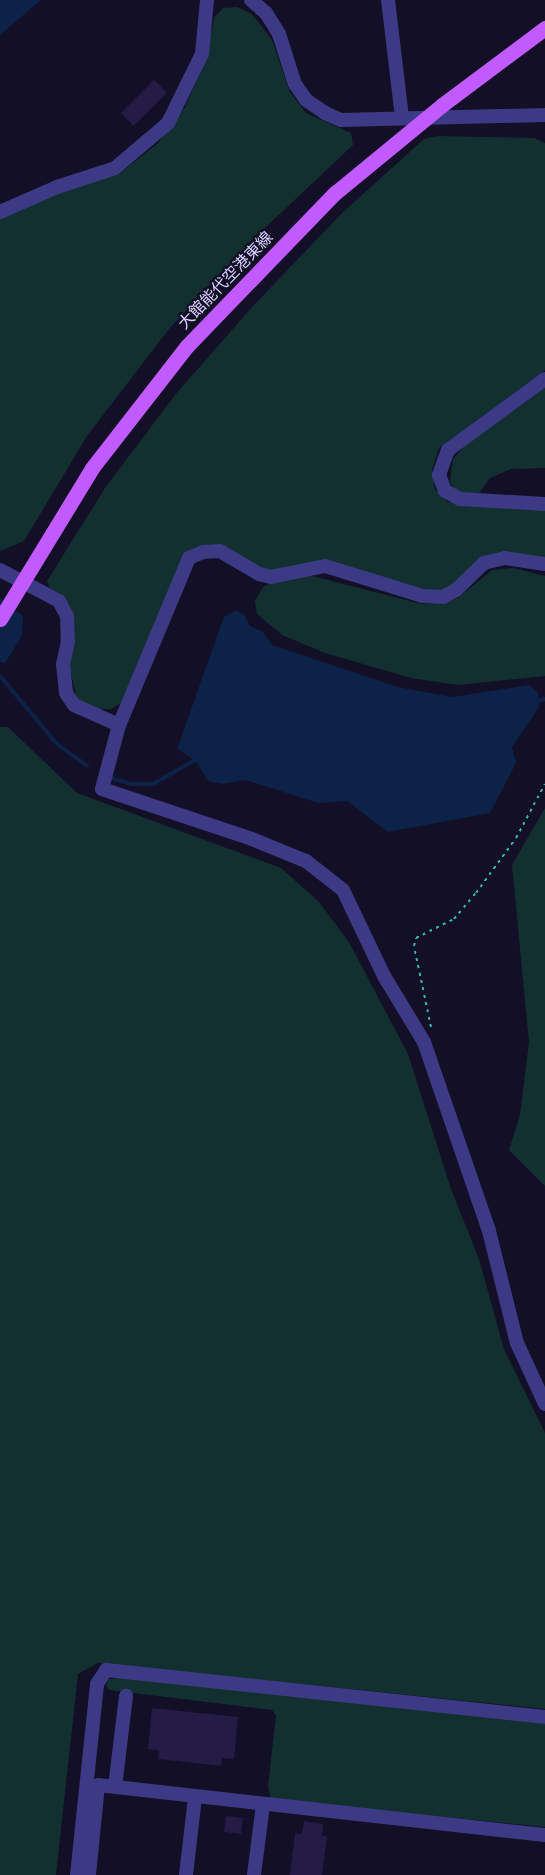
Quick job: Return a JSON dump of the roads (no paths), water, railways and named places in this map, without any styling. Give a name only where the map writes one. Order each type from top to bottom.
[{"type":"main road","name":"大館能代空港東線","points":[[0,619],[92,468],[187,346],[335,194],[442,105],[545,28]]},
{"type":"street","points":[[0,212],[57,187],[115,168],[168,123],[201,54],[207,0]]},
{"type":"street","points":[[251,0],[266,13],[279,34],[295,84],[306,100],[341,120],[545,115]]},
{"type":"street","points":[[388,0],[402,118]]},
{"type":"street","points":[[545,379],[448,450],[439,475],[445,491],[474,502],[545,504]]},
{"type":"street","points":[[545,564],[505,558],[484,563],[456,590],[433,597],[325,566],[271,577],[220,551],[203,552],[189,558],[181,571],[119,724],[102,789],[252,838],[306,861],[343,890],[384,976],[424,1042],[489,1231],[517,1343],[545,1404]]},
{"type":"street","points":[[0,570],[60,602],[67,616],[68,633],[63,663],[66,693],[74,705],[119,724]]},
{"type":"street","points":[[77,1875],[97,1684],[106,1670],[545,1717]]},
{"type":"street","points":[[115,1787],[126,1696]]},
{"type":"street","points":[[89,1875],[98,1785],[545,1835]]},
{"type":"street","points":[[186,1875],[195,1797]]},
{"type":"street","points":[[254,1875],[263,1805]]},
{"type":"water","points":[[0,0],[41,0],[0,35]]},
{"type":"water","points":[[0,598],[23,616],[22,636],[5,663],[0,662]]},
{"type":"water","points":[[236,610],[244,614],[250,626],[262,631],[272,645],[398,687],[452,697],[529,685],[538,692],[539,707],[512,747],[516,763],[490,813],[388,832],[347,801],[318,803],[246,780],[222,784],[208,781],[195,760],[177,749],[224,617]]},
{"type":"waterway","points":[[0,676],[57,744],[87,766]]},
{"type":"waterway","points":[[538,701],[545,699]]},
{"type":"waterway","points":[[111,778],[131,784],[153,784],[195,760]]}]
